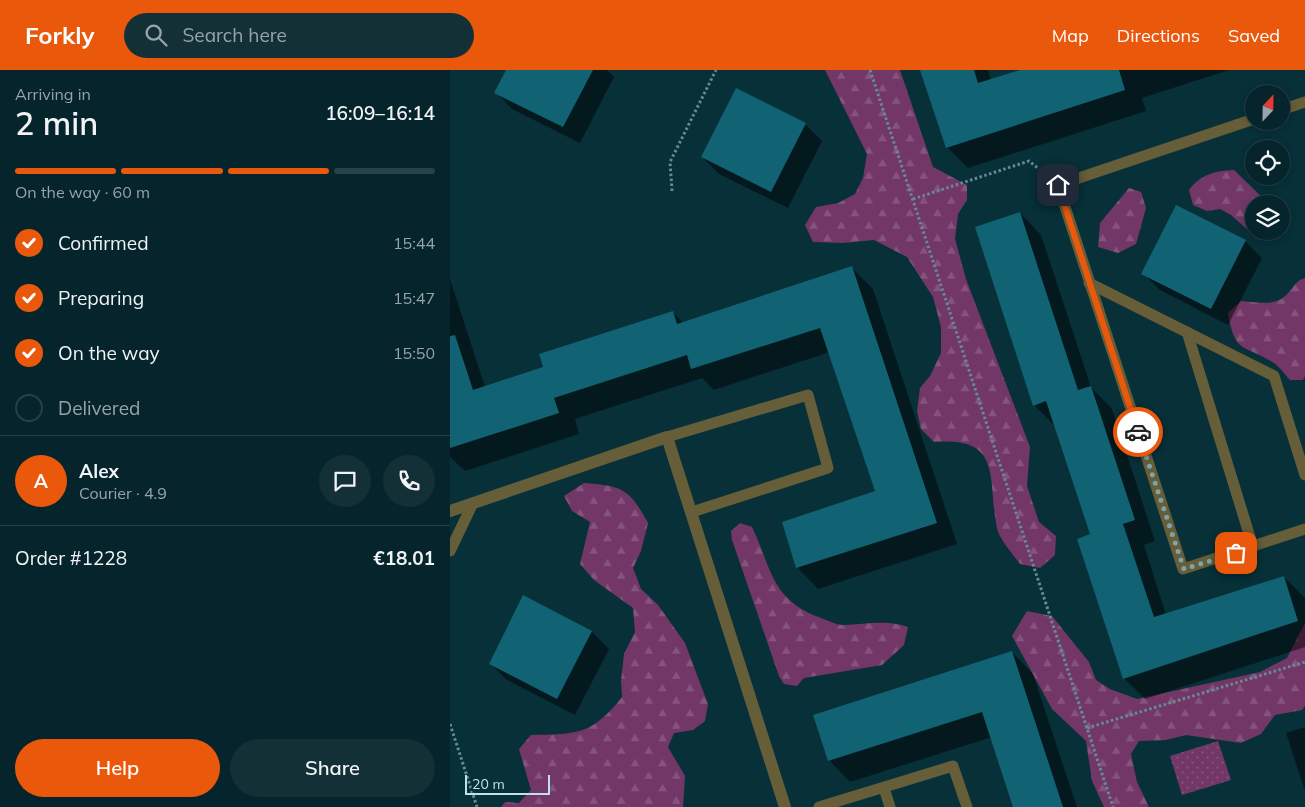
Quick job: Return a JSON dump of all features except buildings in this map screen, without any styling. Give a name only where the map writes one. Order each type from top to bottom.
[{"type":"street","points":[[450,511],[667,436],[785,807]]},
{"type":"lane","points":[[1290,107],[1305,102]]},
{"type":"lane","points":[[1245,122],[1058,185],[1184,569],[1305,529]]},
{"type":"lane","points":[[1089,283],[1274,376],[1305,475]]},
{"type":"lane","points":[[1187,332],[1253,547]]},
{"type":"lane","points":[[667,436],[808,394],[828,468],[692,512]]},
{"type":"lane","points":[[450,551],[473,503]]},
{"type":"lane","points":[[819,807],[953,766],[967,807]]},
{"type":"lane","points":[[884,788],[890,807]]},
{"type":"path","points":[[672,191],[670,162],[716,70]]},
{"type":"path","points":[[870,70],[1113,807]]},
{"type":"path","points":[[912,199],[1030,161],[1058,185]]},
{"type":"path","points":[[1088,728],[1305,662]]},
{"type":"path","points":[[450,724],[477,807]]},
{"type":"green space","points":[[825,70],[900,70],[933,167],[967,185],[967,200],[958,214],[955,239],[966,279],[1030,447],[1027,486],[1039,522],[1056,536],[1055,555],[1040,568],[1020,564],[1000,537],[994,510],[988,464],[982,454],[972,446],[956,442],[934,442],[921,429],[917,411],[920,388],[930,376],[941,353],[941,327],[933,297],[907,257],[874,240],[843,243],[813,242],[805,225],[816,207],[838,203],[855,194],[863,178],[867,154]]},
{"type":"green space","points":[[1234,170],[1245,181],[1245,185],[1249,185],[1260,195],[1245,195],[1245,227],[1231,215],[1220,209],[1207,211],[1193,205],[1189,190],[1198,180],[1209,174]]},
{"type":"green space","points":[[1129,188],[1141,192],[1146,208],[1136,244],[1118,253],[1098,247],[1100,223]]},
{"type":"green space","points":[[1305,278],[1305,376],[1303,380],[1290,380],[1274,363],[1242,347],[1234,336],[1228,313],[1241,301],[1264,303],[1280,300],[1287,295],[1296,283]]},
{"type":"green space","points":[[584,483],[607,486],[623,491],[635,502],[648,523],[641,551],[633,568],[641,589],[658,605],[685,643],[708,704],[705,721],[693,730],[674,733],[668,747],[685,776],[683,807],[501,807],[505,802],[519,803],[531,790],[519,749],[531,735],[572,733],[582,730],[602,719],[622,697],[621,681],[624,654],[635,632],[633,608],[594,580],[580,564],[590,522],[572,511],[564,496]]},
{"type":"green space","points":[[740,523],[752,527],[775,582],[792,602],[804,611],[843,625],[891,623],[908,627],[904,645],[882,665],[804,678],[797,686],[784,684],[779,676],[732,540],[731,531]]},
{"type":"green space","points":[[1027,611],[1052,616],[1089,662],[1096,680],[1110,689],[1137,699],[1260,672],[1287,658],[1305,623],[1305,706],[1302,710],[1275,715],[1261,734],[1241,743],[1186,735],[1166,740],[1139,741],[1131,754],[1137,782],[1149,807],[1104,807],[1092,781],[1086,741],[1052,709],[1012,636]]},
{"type":"green space","points":[[1218,741],[1231,780],[1182,795],[1170,756]]},
{"type":"way so far","points":[[1138,432],[1184,569],[1236,553]]},
{"type":"route","points":[[1058,185],[1138,432]]}]
